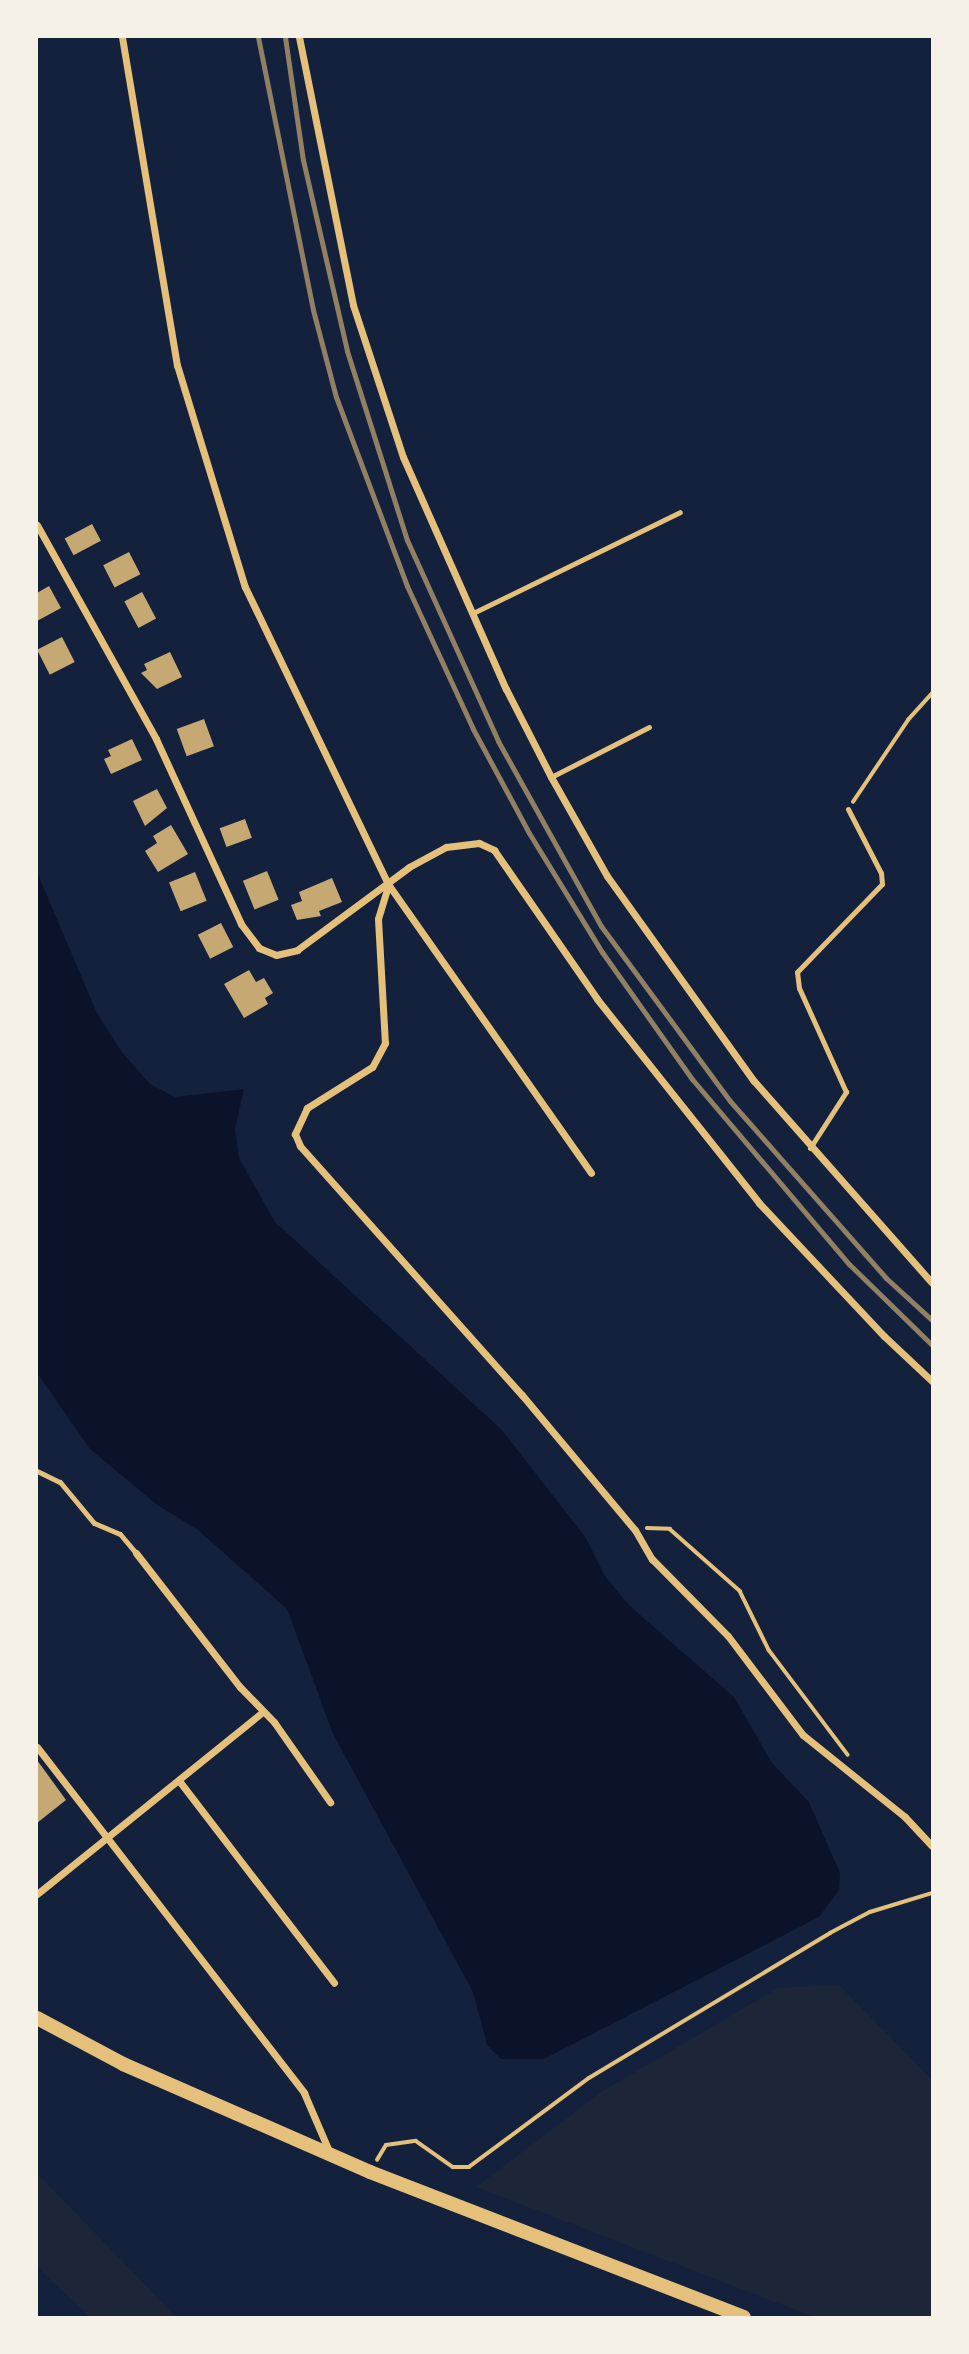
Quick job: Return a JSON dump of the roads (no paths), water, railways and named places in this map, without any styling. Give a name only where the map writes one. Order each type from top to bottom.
[{"type":"main road","points":[[37,2018],[123,2064],[370,2172],[744,2317]]},
{"type":"street","points":[[121,37],[177,365],[237,562],[260,621],[388,884],[591,1173]]},
{"type":"street","points":[[299,37],[353,305],[403,457],[472,613],[551,777],[607,876],[668,967],[810,1148],[932,1283]]},
{"type":"street","points":[[37,525],[156,739],[242,924],[267,953],[297,950],[409,867],[446,847],[478,843],[505,861],[597,999],[759,1203],[884,1336],[932,1381]]},
{"type":"street","points":[[388,884],[378,919],[386,1044],[372,1067],[307,1108],[295,1134],[300,1146],[522,1395],[635,1530],[652,1559],[728,1636],[803,1735],[869,1789],[932,1846]]},
{"type":"street","points":[[135,1553],[261,1713],[274,1721],[330,1802]]},
{"type":"street","points":[[37,1894],[180,1782],[261,1713]]},
{"type":"street","points":[[37,1747],[304,2093],[330,2155]]},
{"type":"street","points":[[180,1782],[334,1983]]},
{"type":"lane","points":[[472,613],[680,512]]},
{"type":"lane","points":[[551,777],[649,727]]},
{"type":"lane","points":[[810,1148],[846,1092],[799,988],[797,972],[882,884],[881,873],[848,810]]},
{"type":"lane","points":[[37,1471],[60,1482],[94,1523],[120,1534],[135,1553]]},
{"type":"railway","points":[[258,37],[313,310],[336,397],[407,586],[473,729],[529,833],[602,952],[692,1079],[849,1264],[932,1345]]},
{"type":"railway","points":[[285,37],[303,160],[347,351],[407,540],[498,741],[601,926],[730,1101],[886,1278],[932,1320]]}]
